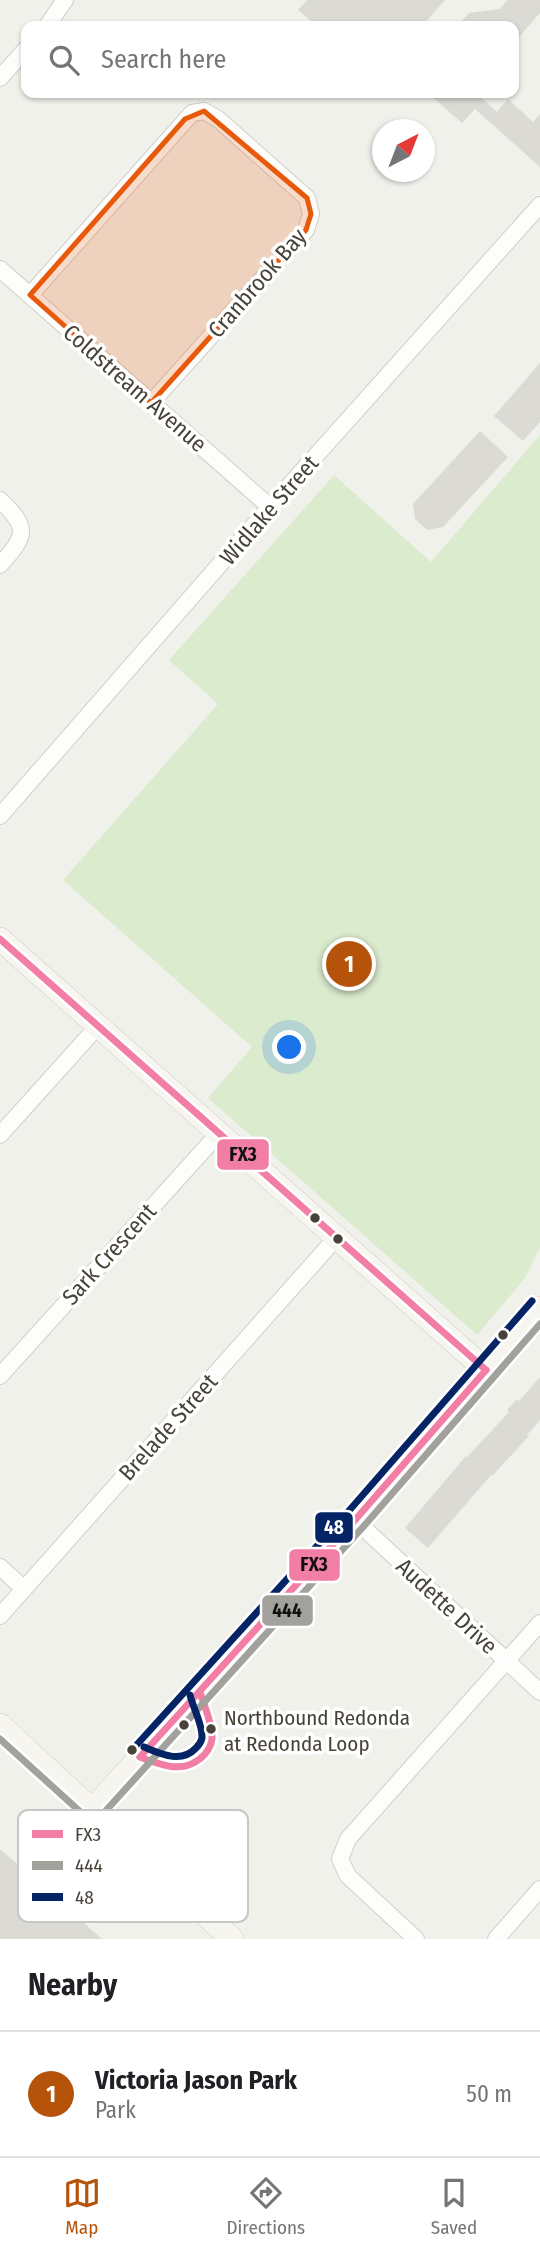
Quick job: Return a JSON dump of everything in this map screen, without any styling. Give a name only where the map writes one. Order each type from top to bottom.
[{"type":"street","points":[[50,21],[65,0]]},
{"type":"street","points":[[0,78],[21,55]]},
{"type":"street","name":"Cranbrook Bay","points":[[30,296],[192,113],[204,111],[218,119],[307,198],[311,214],[306,230],[151,403]]},
{"type":"street","name":"Widlake Street","points":[[0,816],[540,205]]},
{"type":"street","name":"Coldstream Avenue","points":[[0,269],[271,507]]},
{"type":"street","points":[[0,500],[17,515],[22,527],[20,538],[0,565]]},
{"type":"street","points":[[0,939],[486,1370]]},
{"type":"street","points":[[0,1135],[98,1026]]},
{"type":"street","name":"Sark Crescent","points":[[0,1376],[219,1133]]},
{"type":"street","name":"Brelade Street","points":[[0,1616],[336,1238]]},
{"type":"street","points":[[0,1724],[93,1809],[355,1520],[540,1308]]},
{"type":"street","name":"Audette Drive","points":[[355,1520],[540,1692]]},
{"type":"street","points":[[0,1567],[24,1589]]},
{"type":"street","points":[[416,1939],[348,1876],[340,1859],[348,1839],[540,1623]]},
{"type":"street","points":[[496,1939],[540,1889]]},
{"type":"street","points":[[214,1922],[232,1939]]},
{"type":"highlighted area","points":[[204,111],[307,198],[311,214],[306,230],[151,403],[30,295],[185,119]]},
{"type":"green space","points":[[540,435],[540,1248],[525,1278],[477,1335],[208,1098],[252,1047],[63,880],[218,704],[169,660],[334,475],[431,562]]},
{"type":"building","points":[[307,0],[445,0],[426,21],[311,21],[298,10]]},
{"type":"building","points":[[507,0],[540,0],[540,13],[519,37],[519,21],[462,21],[469,13],[500,9]]},
{"type":"building","points":[[434,98],[482,98],[497,112],[508,99],[533,122],[540,114],[540,167],[475,109],[462,123]]},
{"type":"building","points":[[540,363],[540,422],[523,441],[494,416]]},
{"type":"building","points":[[480,431],[508,457],[443,527],[427,530],[415,519],[413,504]]},
{"type":"building","points":[[540,1377],[540,1420],[527,1435],[529,1436],[491,1475],[428,1548],[405,1528],[466,1456],[509,1412],[507,1410],[517,1399],[519,1401]]},
{"type":"building","points":[[0,1849],[18,1865],[18,1922],[83,1922],[102,1939],[0,1939]]},
{"type":"transit line","name":"FX3","points":[[0,939],[486,1370]]},
{"type":"transit line","name":"48","points":[[132,1750],[347,1513],[532,1301]]},
{"type":"transit line","name":"444","points":[[106,1810],[363,1527],[540,1324]]},
{"type":"transit line","name":"FX3","points":[[140,1757],[355,1520],[486,1370]]},
{"type":"transit line","name":"FX3","points":[[140,1757],[166,1766],[182,1767],[198,1761],[205,1754],[211,1745],[212,1734],[200,1692]]},
{"type":"transit line","name":"48","points":[[144,1747],[177,1757],[190,1753],[198,1746],[202,1733],[190,1695]]},
{"type":"transit line","name":"444","points":[[0,1739],[78,1810]]},
{"type":"place","name":"Victoria Jason Park","points":[[349,964]]},
{"type":"place","name":"Northbound Redonda at Redonda Loop","points":[[211,1729]]}]
